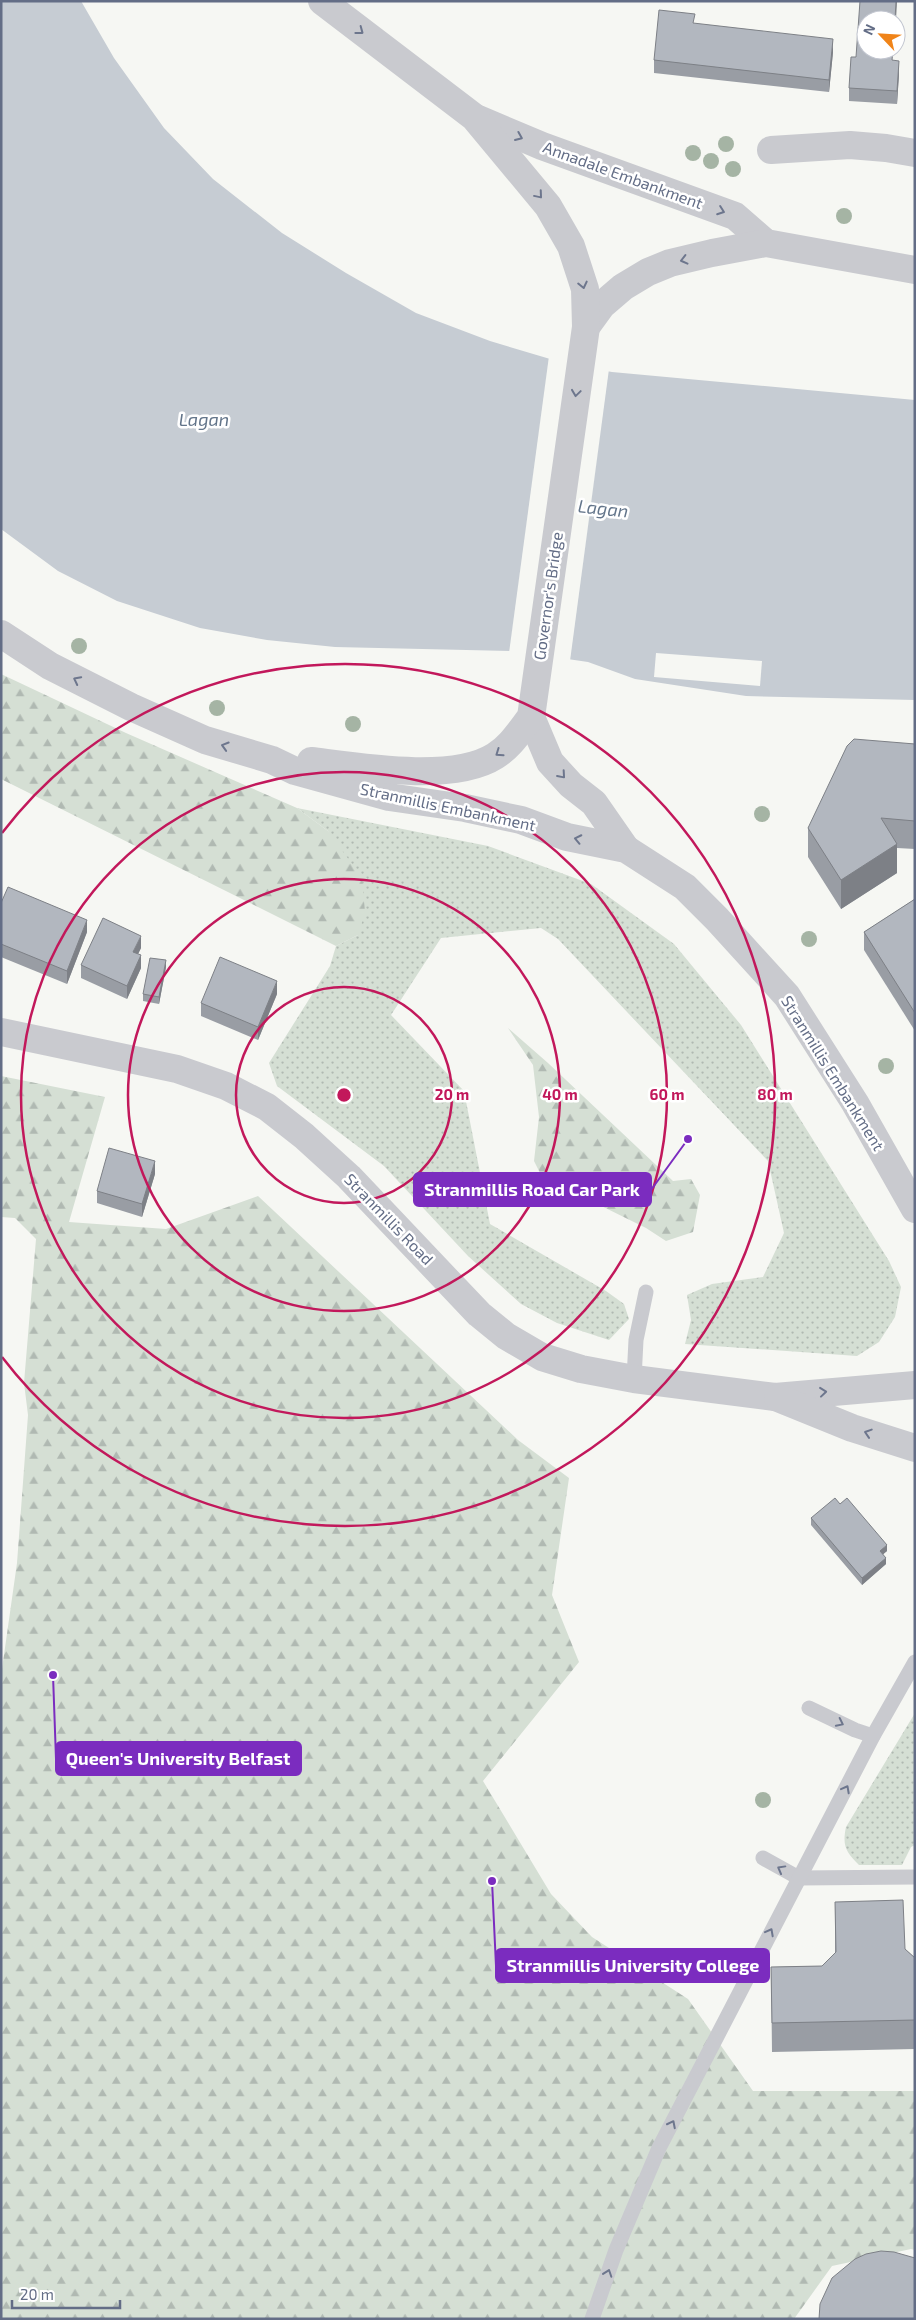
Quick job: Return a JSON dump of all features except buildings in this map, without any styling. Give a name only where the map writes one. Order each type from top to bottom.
[{"type":"street","name":"Annadale Embankment","points":[[322,1],[474,117],[548,206],[571,246],[585,289],[584,336]]},
{"type":"street","name":"Annadale Embankment","points":[[474,117],[542,146],[735,216],[766,243]]},
{"type":"street","points":[[771,150],[850,145],[915,153]]},
{"type":"street","points":[[584,336],[602,305],[623,287],[648,272],[695,257],[766,243],[915,270]]},
{"type":"street","name":"Governor's Bridge","points":[[531,717],[584,336]]},
{"type":"street","name":"Stranmillis Embankment","points":[[1,634],[50,666],[131,707],[205,740],[272,760],[295,771],[389,797],[465,808],[521,820],[567,837],[626,849]]},
{"type":"street","name":"Stranmillis Embankment","points":[[272,760],[296,760],[426,771],[468,767],[493,758],[506,748],[531,717],[550,762],[570,785],[594,804],[626,849],[684,887],[718,919],[787,996],[855,1103],[915,1209]]},
{"type":"street","name":"Stranmillis Road","points":[[1,1032],[177,1069],[226,1086],[267,1107],[304,1136],[349,1177],[479,1314],[506,1336],[542,1357],[581,1369],[634,1379],[774,1397],[915,1385]]},
{"type":"street","name":"Stranmillis Road","points":[[774,1397],[852,1428],[915,1448]]},
{"type":"lane","points":[[634,1379],[636,1340],[640,1316],[647,1296],[646,1292]]},
{"type":"lane","points":[[592,2319],[616,2250],[659,2148],[873,1736],[915,1662]]},
{"type":"lane","points":[[809,1708],[855,1730],[873,1736]]},
{"type":"lane","points":[[763,1858],[799,1878],[915,1877]]},
{"type":"green space","points":[[1,674],[126,733],[297,808],[328,831],[362,878],[365,912],[358,935],[336,946],[1,779]]},
{"type":"green space","points":[[297,808],[488,846],[591,884],[674,944],[741,1025],[889,1261],[901,1287],[895,1317],[879,1342],[857,1356],[685,1344],[691,1320],[687,1295],[712,1284],[763,1277],[784,1233],[768,1161],[558,939],[541,928],[441,938],[391,1015],[464,1091],[490,1224],[606,1291],[624,1304],[629,1319],[609,1340],[557,1323],[521,1304],[468,1256],[384,1166],[277,1086],[269,1063],[330,966],[336,946],[358,935],[328,831]]},
{"type":"green space","points":[[508,1028],[548,1063],[673,1181],[691,1179],[700,1195],[693,1232],[666,1241],[646,1228],[573,1192],[559,1195],[542,1177],[534,1161],[539,1117],[533,1065]]},
{"type":"green space","points":[[1,1076],[105,1097],[69,1222],[166,1229],[258,1196],[518,1440],[569,1478],[552,1595],[579,1662],[483,1781],[551,1894],[592,1937],[688,1999],[753,2091],[915,2091],[915,2250],[911,2249],[832,2266],[794,2319],[1,2319],[1,1676],[17,1563],[28,1415],[24,1383],[36,1239],[15,1218],[1,1217]]},
{"type":"green space","points":[[915,1713],[915,1845],[911,1847],[902,1865],[859,1865],[846,1848],[846,1827]]},
{"type":"water","name":"Lagan","points":[[1,1],[81,1],[114,58],[164,128],[213,179],[282,233],[346,273],[416,313],[490,341],[567,364],[612,372],[915,400],[915,700],[746,696],[635,679],[588,662],[513,651],[335,647],[267,640],[200,628],[117,601],[58,571],[1,529]]},
{"type":"pier","points":[[549,356],[609,369],[570,661],[509,653]]},
{"type":"pier","points":[[656,653],[762,661],[760,686],[654,677]]},
{"type":"place","name":"Stranmillis Road Car Park","points":[[688,1139]]},
{"type":"place","name":"Queen's University Belfast","points":[[53,1675]]},
{"type":"place","name":"Stranmillis University College","points":[[492,1881]]}]
